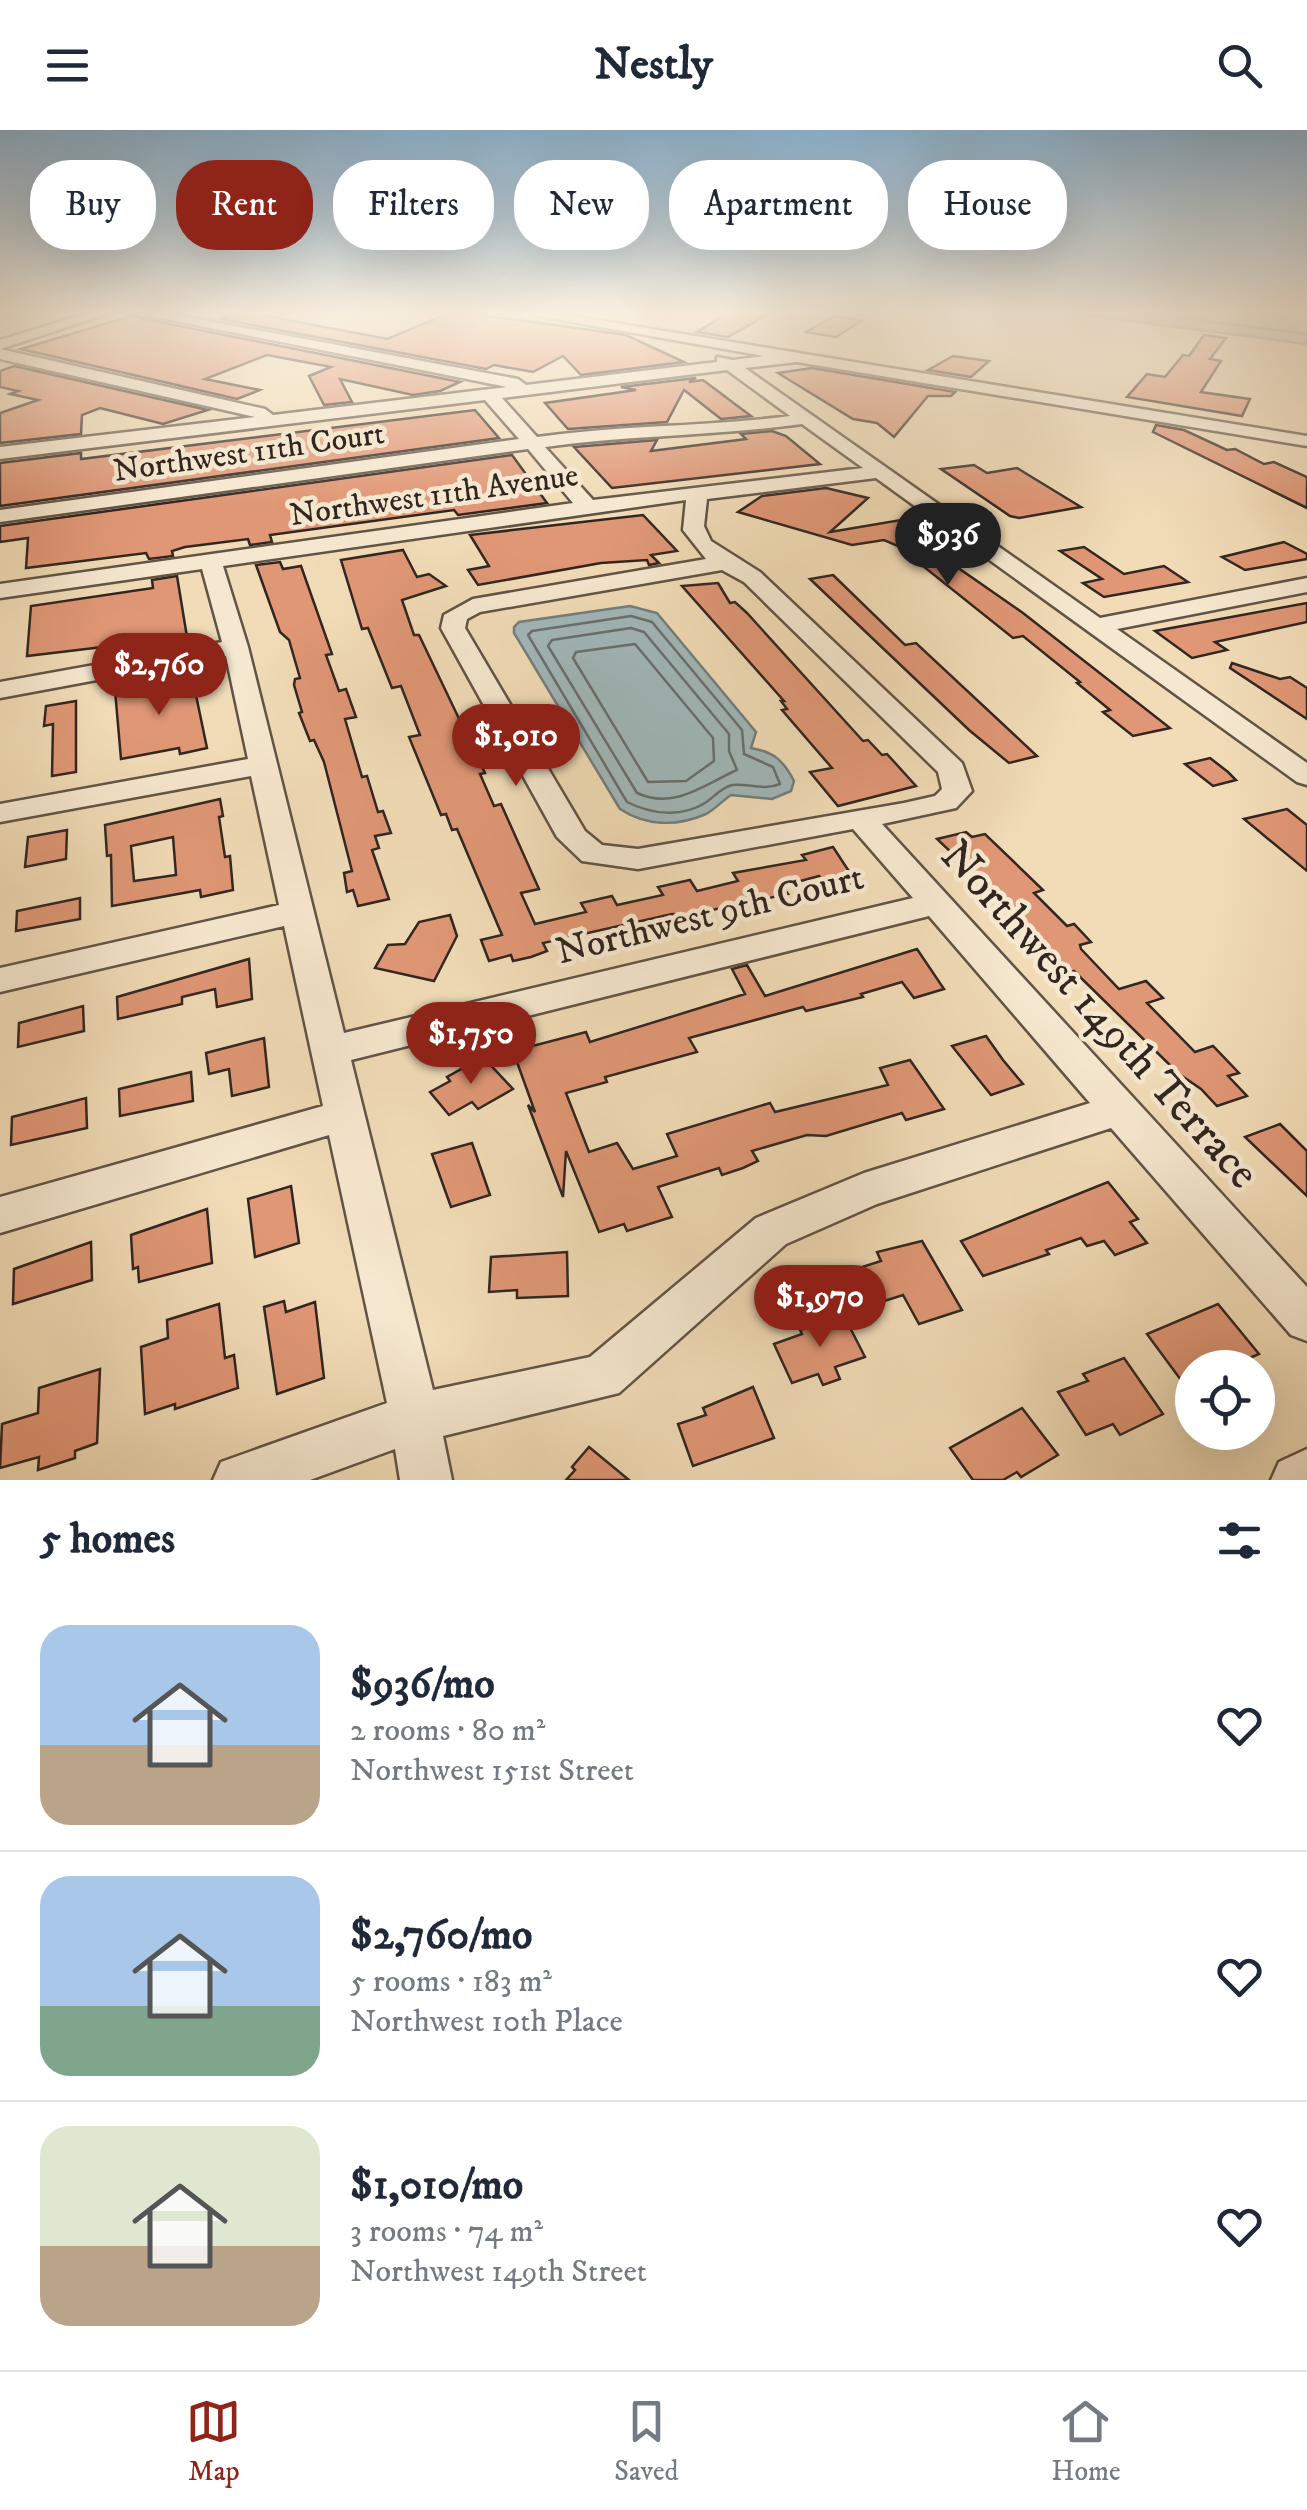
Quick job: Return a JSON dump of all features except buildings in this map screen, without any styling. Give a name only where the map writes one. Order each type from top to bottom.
[{"type":"street","points":[[105,378],[290,420]]},
{"type":"street","points":[[485,378],[548,390]]},
{"type":"street","points":[[0,453],[640,378]]},
{"type":"street","points":[[747,378],[1307,776]]},
{"type":"street","points":[[921,378],[1307,441]]},
{"type":"street","points":[[491,396],[588,507]]},
{"type":"street","name":"Northwest 11th Court","points":[[0,516],[605,433],[723,430],[803,419]]},
{"type":"street","points":[[1264,434],[1307,455]]},
{"type":"street","name":"Northwest 11th Avenue","points":[[0,590],[588,507],[877,472]]},
{"type":"street","points":[[696,496],[693,528],[724,562],[752,577],[952,770],[957,791],[945,802],[638,860],[593,854],[573,837],[453,628],[456,614],[473,606],[724,562]]},
{"type":"street","points":[[211,562],[264,765],[426,1480]]},
{"type":"street","points":[[1095,626],[1307,584]]},
{"type":"street","points":[[0,690],[236,647]]},
{"type":"street","points":[[0,812],[264,765]]},
{"type":"street","name":"Northwest 149th Terrace","points":[[860,818],[1307,1320]]},
{"type":"street","name":"Northwest 9th Court","points":[[330,1051],[935,904]]},
{"type":"street","points":[[0,980],[296,912]]},
{"type":"street","points":[[240,1480],[415,1418],[602,1377],[771,1231],[864,1191],[1117,1110]]},
{"type":"street","points":[[0,1215],[345,1115]]},
{"type":"street","points":[[1297,1480],[1307,1475]]},
{"type":"water","points":[[630,606],[657,613],[756,732],[751,748],[772,755],[786,768],[794,781],[791,791],[772,799],[731,795],[706,814],[672,823],[640,819],[620,809],[514,633],[514,627],[519,622]]}]
